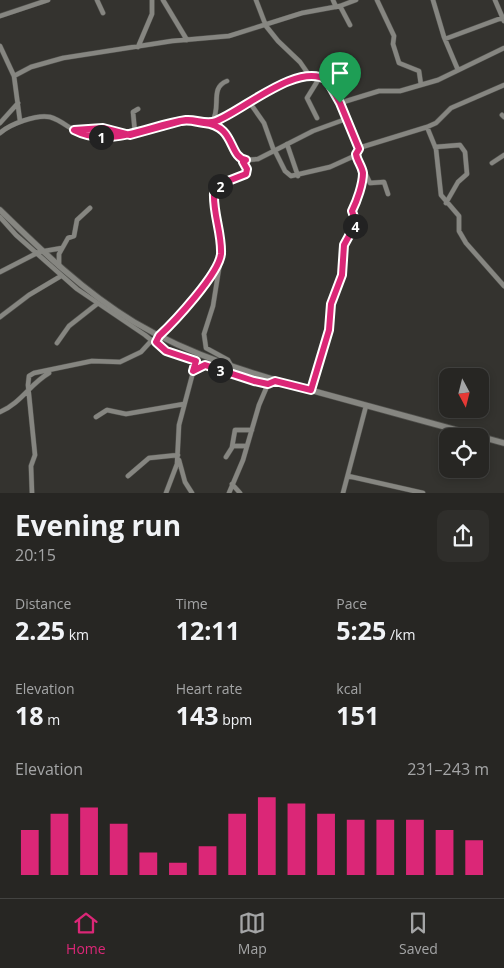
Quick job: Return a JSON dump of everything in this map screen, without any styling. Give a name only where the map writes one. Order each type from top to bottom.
[{"type":"main road","points":[[0,212],[39,252],[59,268],[108,305],[159,336],[232,367],[275,381],[504,443]]},
{"type":"street","points":[[0,16],[40,1],[48,0]]},
{"type":"street","points":[[97,0],[103,14]]},
{"type":"street","points":[[138,47],[152,14],[152,0]]},
{"type":"street","points":[[163,0],[187,40]]},
{"type":"street","points":[[256,0],[266,26],[309,75]]},
{"type":"street","points":[[333,0],[350,26]]},
{"type":"street","points":[[14,76],[20,71],[51,61],[187,40],[229,36],[266,26],[302,13],[338,7],[356,0]]},
{"type":"street","points":[[377,0],[394,36],[393,44],[396,56],[403,66],[419,71],[421,85]]},
{"type":"street","points":[[433,0],[445,40],[458,70]]},
{"type":"street","points":[[445,40],[503,18],[495,0]]},
{"type":"street","points":[[0,46],[14,76],[20,121]]},
{"type":"street","points":[[340,103],[379,91],[400,91],[438,80],[504,48]]},
{"type":"street","points":[[212,122],[276,87],[309,75],[320,77],[327,80],[340,103],[363,170],[370,183],[385,182],[388,194]]},
{"type":"street","points":[[317,118],[307,98],[320,77]]},
{"type":"street","points":[[212,122],[218,112],[217,92],[222,83],[228,81]]},
{"type":"street","points":[[250,102],[264,123],[274,151],[285,171],[291,176],[298,176],[330,167],[358,152],[427,127],[436,123],[450,108],[504,85]]},
{"type":"street","points":[[0,122],[18,103]]},
{"type":"street","points":[[132,134],[133,112],[138,109]]},
{"type":"street","points":[[0,133],[20,121],[50,117],[74,130],[93,137],[132,134],[186,120],[212,122],[225,131],[239,157],[246,160],[258,159],[313,131],[346,119]]},
{"type":"street","points":[[427,127],[434,147],[439,185],[446,203],[458,216],[459,231],[466,243],[504,286]]},
{"type":"street","points":[[74,130],[103,128],[132,134]]},
{"type":"street","points":[[287,144],[298,176]]},
{"type":"street","points":[[434,147],[460,145],[465,152],[467,174],[458,182],[446,203]]},
{"type":"street","points":[[492,162],[504,155]]},
{"type":"street","points":[[232,367],[228,360],[206,348],[203,339],[213,306],[219,263],[221,236],[214,193],[223,183],[246,174],[247,169],[243,162],[246,160]]},
{"type":"street","points":[[311,390],[329,330],[331,304],[342,275],[344,245],[356,223],[352,211],[357,200],[363,170]]},
{"type":"street","points":[[59,268],[62,248],[68,238],[74,236],[77,220],[90,208]]},
{"type":"street","points":[[0,272],[39,252],[62,248]]},
{"type":"street","points":[[39,252],[60,276],[166,351],[240,378],[268,384],[275,381]]},
{"type":"street","points":[[32,493],[31,466],[35,455],[28,389],[28,381],[31,374],[92,361],[112,363],[126,360],[141,352],[159,336],[202,288],[219,263]]},
{"type":"street","points":[[0,317],[29,295],[60,276]]},
{"type":"street","points":[[58,343],[69,326],[97,304]]},
{"type":"street","points":[[166,493],[176,470],[178,431],[196,361]]},
{"type":"street","points":[[193,371],[205,365]]},
{"type":"street","points":[[0,412],[18,401],[28,389],[52,371]]},
{"type":"street","points":[[229,493],[268,384]]},
{"type":"street","points":[[96,417],[107,410],[126,414],[184,404]]},
{"type":"street","points":[[343,493],[366,406]]},
{"type":"street","points":[[226,457],[232,447],[235,430],[252,430]]},
{"type":"street","points":[[232,447],[247,446]]},
{"type":"street","points":[[128,476],[149,458],[178,456]]},
{"type":"street","points":[[178,456],[185,482],[192,493]]},
{"type":"street","points":[[348,476],[410,492],[423,493]]},
{"type":"street","points":[[232,484],[240,493]]},
{"type":"route","points":[[340,103],[327,80],[309,75],[276,87],[232,114],[212,122],[205,123],[186,120],[130,135],[97,138],[89,137],[74,130],[103,128],[130,135],[181,121],[186,120],[199,121],[205,123],[212,122],[225,131],[239,157],[246,160],[243,162],[247,169],[246,174],[221,184],[214,193],[221,236],[219,263],[188,305],[156,339],[156,342],[166,351],[182,358],[196,361],[193,371],[197,367],[205,365],[240,378],[268,384],[275,381],[311,390],[329,330],[331,304],[340,286],[344,264],[344,243],[356,223],[352,211],[357,200],[363,170],[356,154],[359,149],[340,103]]}]
